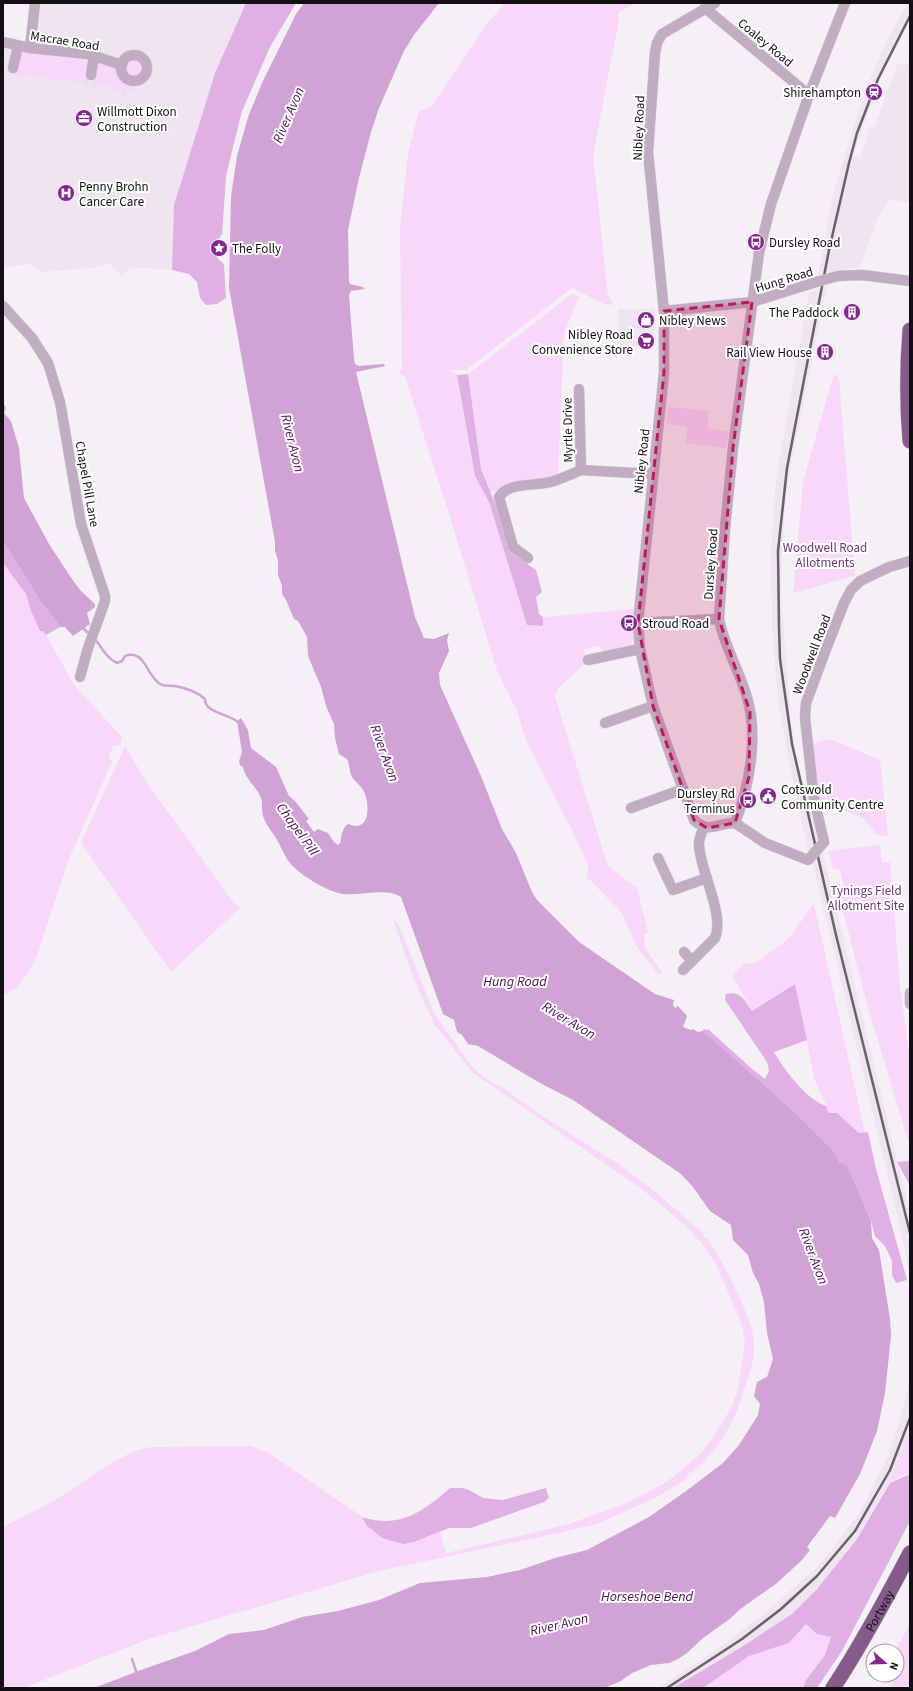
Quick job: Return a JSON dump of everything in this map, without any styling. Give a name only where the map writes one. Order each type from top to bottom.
[{"type":"highway","points":[[910,330],[907,370],[910,441]]},
{"type":"highway","name":"Portway","points":[[833,1688],[857,1652],[910,1553]]},
{"type":"street","points":[[30,48],[35,3]]},
{"type":"street","name":"Nibley Road","points":[[704,827],[694,820],[653,706],[640,649],[638,623],[652,474],[664,372],[664,311],[648,152],[655,53],[657,42],[662,34],[715,3]]},
{"type":"street","name":"Dursley Road","points":[[735,823],[744,798],[749,777],[751,754],[750,712],[747,696],[722,632],[719,619],[725,529],[752,302],[759,253],[771,204],[809,95],[845,3]]},
{"type":"street","name":"Coaley Road","points":[[705,8],[809,95]]},
{"type":"street","name":"Macrae Road","points":[[3,42],[30,48],[94,56],[122,65]]},
{"type":"street","points":[[13,68],[18,46]]},
{"type":"street","points":[[90,75],[94,56]]},
{"type":"street","name":"Hung Road","points":[[664,311],[752,302],[838,276],[862,275],[910,281]]},
{"type":"street","name":"Chapel Pill Lane","points":[[3,306],[32,338],[41,350],[48,364],[58,395],[81,524],[105,596],[80,677]]},
{"type":"street","name":"Myrtle Drive","points":[[580,389],[580,470],[652,474]]},
{"type":"street","points":[[528,558],[513,547],[499,497],[503,491],[510,488],[553,482],[580,470]]},
{"type":"street","name":"Woodwell Road","points":[[735,823],[764,843],[808,860],[824,842],[814,799],[805,718],[806,703],[825,652],[851,590],[860,581],[890,567],[910,561]]},
{"type":"street","points":[[638,623],[719,619]]},
{"type":"street","points":[[588,660],[640,649]]},
{"type":"street","points":[[605,723],[653,706]]},
{"type":"street","points":[[631,808],[683,789]]},
{"type":"street","points":[[683,970],[715,938],[717,933],[714,905],[699,847],[704,827],[715,827],[735,823]]},
{"type":"street","points":[[658,858],[673,890],[707,878]]},
{"type":"street","points":[[684,952],[692,961]]},
{"type":"street","points":[[910,993],[910,1004]]},
{"type":"highlighted area","points":[[752,302],[733,448],[719,619],[750,712],[749,777],[735,823],[707,828],[694,820],[653,706],[638,623],[664,372],[664,311]]},
{"type":"shaded area","points":[[42,3],[246,3],[215,73],[174,205],[172,270],[131,267],[122,276],[109,263],[92,268],[42,272],[30,264],[3,267],[3,47],[31,50]]},
{"type":"shaded area","points":[[246,3],[296,3],[270,47],[242,111],[226,176],[222,235],[213,247],[218,259],[224,264],[226,298],[217,304],[206,305],[200,298],[197,282],[189,274],[172,270],[174,205],[215,73]]},
{"type":"shaded area","points":[[908,3],[910,3],[910,20],[878,83],[853,156],[860,158],[870,127],[874,128],[898,63],[905,65],[910,60],[910,203],[891,199],[877,219],[860,267],[818,275],[833,195],[867,86],[887,40]]},
{"type":"shaded area","points":[[827,286],[791,463],[785,506],[782,553],[781,596],[791,721],[799,771],[807,793],[818,844],[809,855],[778,701],[772,624],[771,551],[776,479],[809,293]]},
{"type":"shaded area","points":[[618,309],[655,309],[654,347],[619,346]]},
{"type":"shaded area","points":[[468,374],[481,469],[496,506],[509,551],[536,570],[542,592],[536,597],[539,614],[543,617],[543,626],[527,625],[489,502],[475,476],[457,375]]},
{"type":"shaded area","points":[[3,541],[41,602],[60,627],[46,635],[43,631],[40,631],[31,611],[26,594],[3,563]]},
{"type":"shaded area","points":[[822,850],[910,1213],[910,1277],[901,1231],[812,860]]},
{"type":"shaded area","points":[[795,984],[807,1040],[774,1052],[797,1084],[811,1097],[826,1106],[829,1113],[837,1113],[859,1133],[868,1132],[876,1169],[907,1280],[896,1283],[892,1275],[892,1261],[885,1246],[875,1236],[871,1221],[847,1165],[839,1162],[790,1108],[702,1031],[704,1029],[708,1029],[765,1079],[769,1071],[767,1062],[725,1000],[726,994],[731,993],[739,995],[745,1000],[752,1011]]},
{"type":"shaded area","points":[[910,1161],[910,1186],[897,1162]]},
{"type":"shaded area","points":[[910,1379],[910,1435],[904,1451],[889,1483],[857,1539],[817,1589],[792,1614],[740,1648],[673,1688],[657,1688],[712,1653],[760,1617],[816,1568],[833,1548],[860,1512],[888,1456],[901,1416]]},
{"type":"shaded area","points":[[910,1474],[910,1521],[842,1651],[817,1688],[803,1688],[806,1680],[825,1655],[831,1637],[817,1634],[806,1624],[789,1643],[749,1656],[703,1688],[673,1688],[740,1648],[792,1614],[817,1589],[857,1539],[890,1483]]},
{"type":"shaded area","points":[[450,1488],[462,1488],[469,1490],[483,1498],[503,1500],[546,1488],[549,1498],[544,1502],[471,1528],[449,1528],[414,1542],[404,1544],[382,1538],[367,1526],[362,1517],[388,1521],[410,1516],[440,1497]]},
{"type":"green space","points":[[505,3],[636,3],[618,13],[619,20],[593,155],[608,296],[614,305],[604,304],[572,288],[466,370],[450,370],[457,375],[475,476],[489,502],[527,625],[543,626],[543,617],[634,609],[634,638],[629,649],[604,653],[599,646],[584,649],[588,664],[584,665],[558,688],[555,697],[608,866],[637,888],[648,932],[644,935],[645,948],[662,972],[658,974],[636,946],[622,913],[587,877],[588,866],[574,834],[527,743],[517,711],[497,671],[405,377],[399,370],[402,369],[400,229],[408,153],[419,111],[432,106],[486,25]]},
{"type":"green space","points":[[25,51],[87,58],[91,61],[87,88],[85,89],[85,83],[24,75],[23,80],[18,78],[16,72],[21,53]]},
{"type":"green space","points":[[134,60],[140,62],[142,68],[140,74],[134,76],[128,74],[126,68],[128,62]]},
{"type":"green space","points":[[97,62],[120,69],[131,83],[133,92],[127,91],[126,96],[124,96],[120,91],[113,89],[113,86],[99,84],[98,91],[94,90],[93,85]]},
{"type":"green space","points":[[572,294],[579,296],[564,334],[558,475],[513,483],[490,493],[481,469],[468,374]]},
{"type":"green space","name":"Woodwell Road Allotments","points":[[834,373],[839,379],[855,576],[793,593],[803,482]]},
{"type":"green space","points":[[668,407],[709,411],[707,428],[729,432],[726,448],[686,443],[687,427],[666,424]]},
{"type":"green space","points":[[3,563],[27,594],[31,611],[41,631],[43,630],[74,685],[122,737],[120,745],[113,746],[109,756],[112,762],[68,861],[36,959],[17,987],[3,995]]},
{"type":"green space","points":[[830,739],[880,760],[888,836],[877,835],[863,818],[818,800],[811,744]]},
{"type":"green space","points":[[125,746],[145,780],[233,902],[240,908],[171,972],[81,843]]},
{"type":"green space","name":"Tynings Field Allotment Site","points":[[880,845],[882,862],[890,862],[900,986],[910,1060],[910,1147],[868,1008],[837,888],[843,884],[840,870],[832,868],[829,851]]},
{"type":"green space","points":[[814,904],[865,1133],[861,1134],[840,1116],[828,1113],[829,1111],[815,1081],[795,984],[752,1011],[732,975],[745,963],[754,964],[787,940]]},
{"type":"green space","points":[[393,920],[398,923],[434,1013],[473,1068],[488,1080],[505,1089],[544,1117],[620,1165],[653,1190],[703,1233],[704,1237],[706,1237],[720,1258],[735,1288],[748,1319],[754,1342],[754,1354],[750,1370],[739,1406],[731,1424],[713,1451],[691,1474],[689,1472],[687,1474],[689,1476],[686,1479],[659,1496],[597,1524],[379,1571],[149,1639],[23,1688],[3,1688],[3,1527],[65,1494],[106,1466],[128,1454],[151,1447],[251,1446],[267,1452],[351,1509],[362,1517],[367,1526],[375,1533],[414,1542],[440,1532],[446,1553],[569,1524],[624,1504],[663,1484],[701,1453],[714,1436],[731,1408],[738,1389],[745,1342],[742,1325],[716,1264],[704,1246],[687,1227],[643,1190],[472,1072],[434,1024],[413,977]]},
{"type":"green space","points":[[910,1435],[910,1474],[905,1474],[889,1483]]},
{"type":"green space","points":[[910,1623],[910,1688],[890,1688],[891,1683],[905,1683],[905,1643],[900,1643]]},
{"type":"green space","points":[[806,1624],[817,1634],[831,1636],[825,1655],[806,1680],[803,1688],[703,1688],[749,1656],[789,1643]]},
{"type":"water","points":[[304,3],[439,3],[414,35],[404,51],[379,108],[371,132],[348,230],[349,282],[350,284],[363,287],[365,289],[351,291],[349,295],[355,364],[359,366],[384,364],[385,366],[356,372],[415,617],[424,638],[434,639],[449,633],[447,640],[449,651],[439,673],[440,685],[481,776],[502,829],[516,853],[532,892],[537,900],[579,942],[655,994],[674,1000],[673,1005],[675,1008],[678,1006],[687,1016],[683,1027],[691,1030],[693,1029],[698,1032],[702,1031],[790,1108],[834,1152],[839,1162],[847,1165],[871,1221],[872,1238],[879,1250],[890,1319],[891,1336],[885,1393],[877,1431],[860,1474],[835,1518],[830,1516],[807,1547],[810,1550],[801,1561],[777,1583],[703,1638],[687,1653],[669,1663],[651,1665],[632,1673],[619,1682],[604,1688],[94,1688],[195,1651],[229,1634],[264,1630],[302,1617],[338,1611],[379,1600],[420,1583],[487,1577],[520,1570],[555,1558],[587,1550],[649,1517],[723,1463],[739,1445],[758,1415],[760,1404],[754,1396],[757,1382],[767,1377],[773,1359],[767,1333],[764,1302],[759,1284],[753,1273],[748,1255],[733,1240],[731,1225],[710,1211],[693,1187],[681,1174],[573,1100],[540,1083],[478,1046],[468,1044],[462,1035],[457,1032],[454,1020],[443,1014],[401,897],[395,894],[381,892],[343,894],[320,886],[305,876],[287,859],[262,814],[262,802],[257,790],[246,775],[243,767],[240,765],[239,761],[242,752],[237,721],[241,718],[248,730],[251,748],[276,767],[289,796],[295,801],[309,819],[306,821],[314,832],[318,829],[328,833],[338,845],[341,842],[342,832],[346,825],[360,825],[366,818],[367,800],[363,789],[352,777],[347,759],[339,754],[335,738],[334,724],[308,656],[307,637],[298,621],[294,619],[282,594],[282,586],[278,575],[278,560],[275,551],[275,542],[229,288],[231,196],[237,156],[248,117],[262,83],[296,14]]},
{"type":"water","points":[[3,402],[6,408],[4,413],[11,421],[19,448],[24,498],[49,544],[72,579],[80,590],[95,604],[95,607],[87,613],[90,624],[73,636],[65,627],[60,627],[41,602],[3,541]]},
{"type":"waterway","name":"Chapel Pill","points":[[83,628],[90,635]]},
{"type":"waterway","name":"Chapel Pill","points":[[94,638],[113,661],[117,663],[122,661],[125,656],[137,656],[145,664],[155,680],[160,684],[179,687],[195,692],[205,699],[206,704],[213,710],[230,717],[239,723]]},
{"type":"waterway","points":[[132,1659],[137,1674]]},
{"type":"railway","points":[[910,16],[878,79],[857,133],[849,163],[829,250],[787,468],[778,551],[780,659],[792,744],[836,935],[910,1233]]},
{"type":"railway","points":[[667,1688],[742,1639],[781,1609],[817,1576],[855,1531],[890,1470],[910,1418]]},
{"type":"place","name":"Shirehampton","points":[[874,92]]},
{"type":"place","name":"Willmott Dixon Construction","points":[[84,118]]},
{"type":"place","name":"Penny Brohn Cancer Care","points":[[66,193]]},
{"type":"place","name":"Dursley Road","points":[[756,242]]},
{"type":"place","name":"The Folly","points":[[219,248]]},
{"type":"place","name":"The Paddock","points":[[852,312]]},
{"type":"place","name":"Nibley News","points":[[646,320]]},
{"type":"place","name":"Nibley Road Convenience Store","points":[[646,341]]},
{"type":"place","name":"Rail View House","points":[[825,352]]},
{"type":"place","name":"Stroud Road","points":[[629,623]]},
{"type":"place","name":"Cotswold Community Centre","points":[[768,796]]},
{"type":"place","name":"Dursley Rd Terminus","points":[[748,800]]},
{"type":"water label","name":"River Avon","points":[[288,115]]},
{"type":"water label","name":"River Avon","points":[[293,443]]},
{"type":"water label","name":"River Avon","points":[[385,753]]},
{"type":"water label","name":"River Avon","points":[[569,1020]]},
{"type":"water label","name":"River Avon","points":[[814,1256]]},
{"type":"water label","name":"Horseshoe Bend","points":[[647,1596]]},
{"type":"water label","name":"River Avon","points":[[559,1624]]}]
